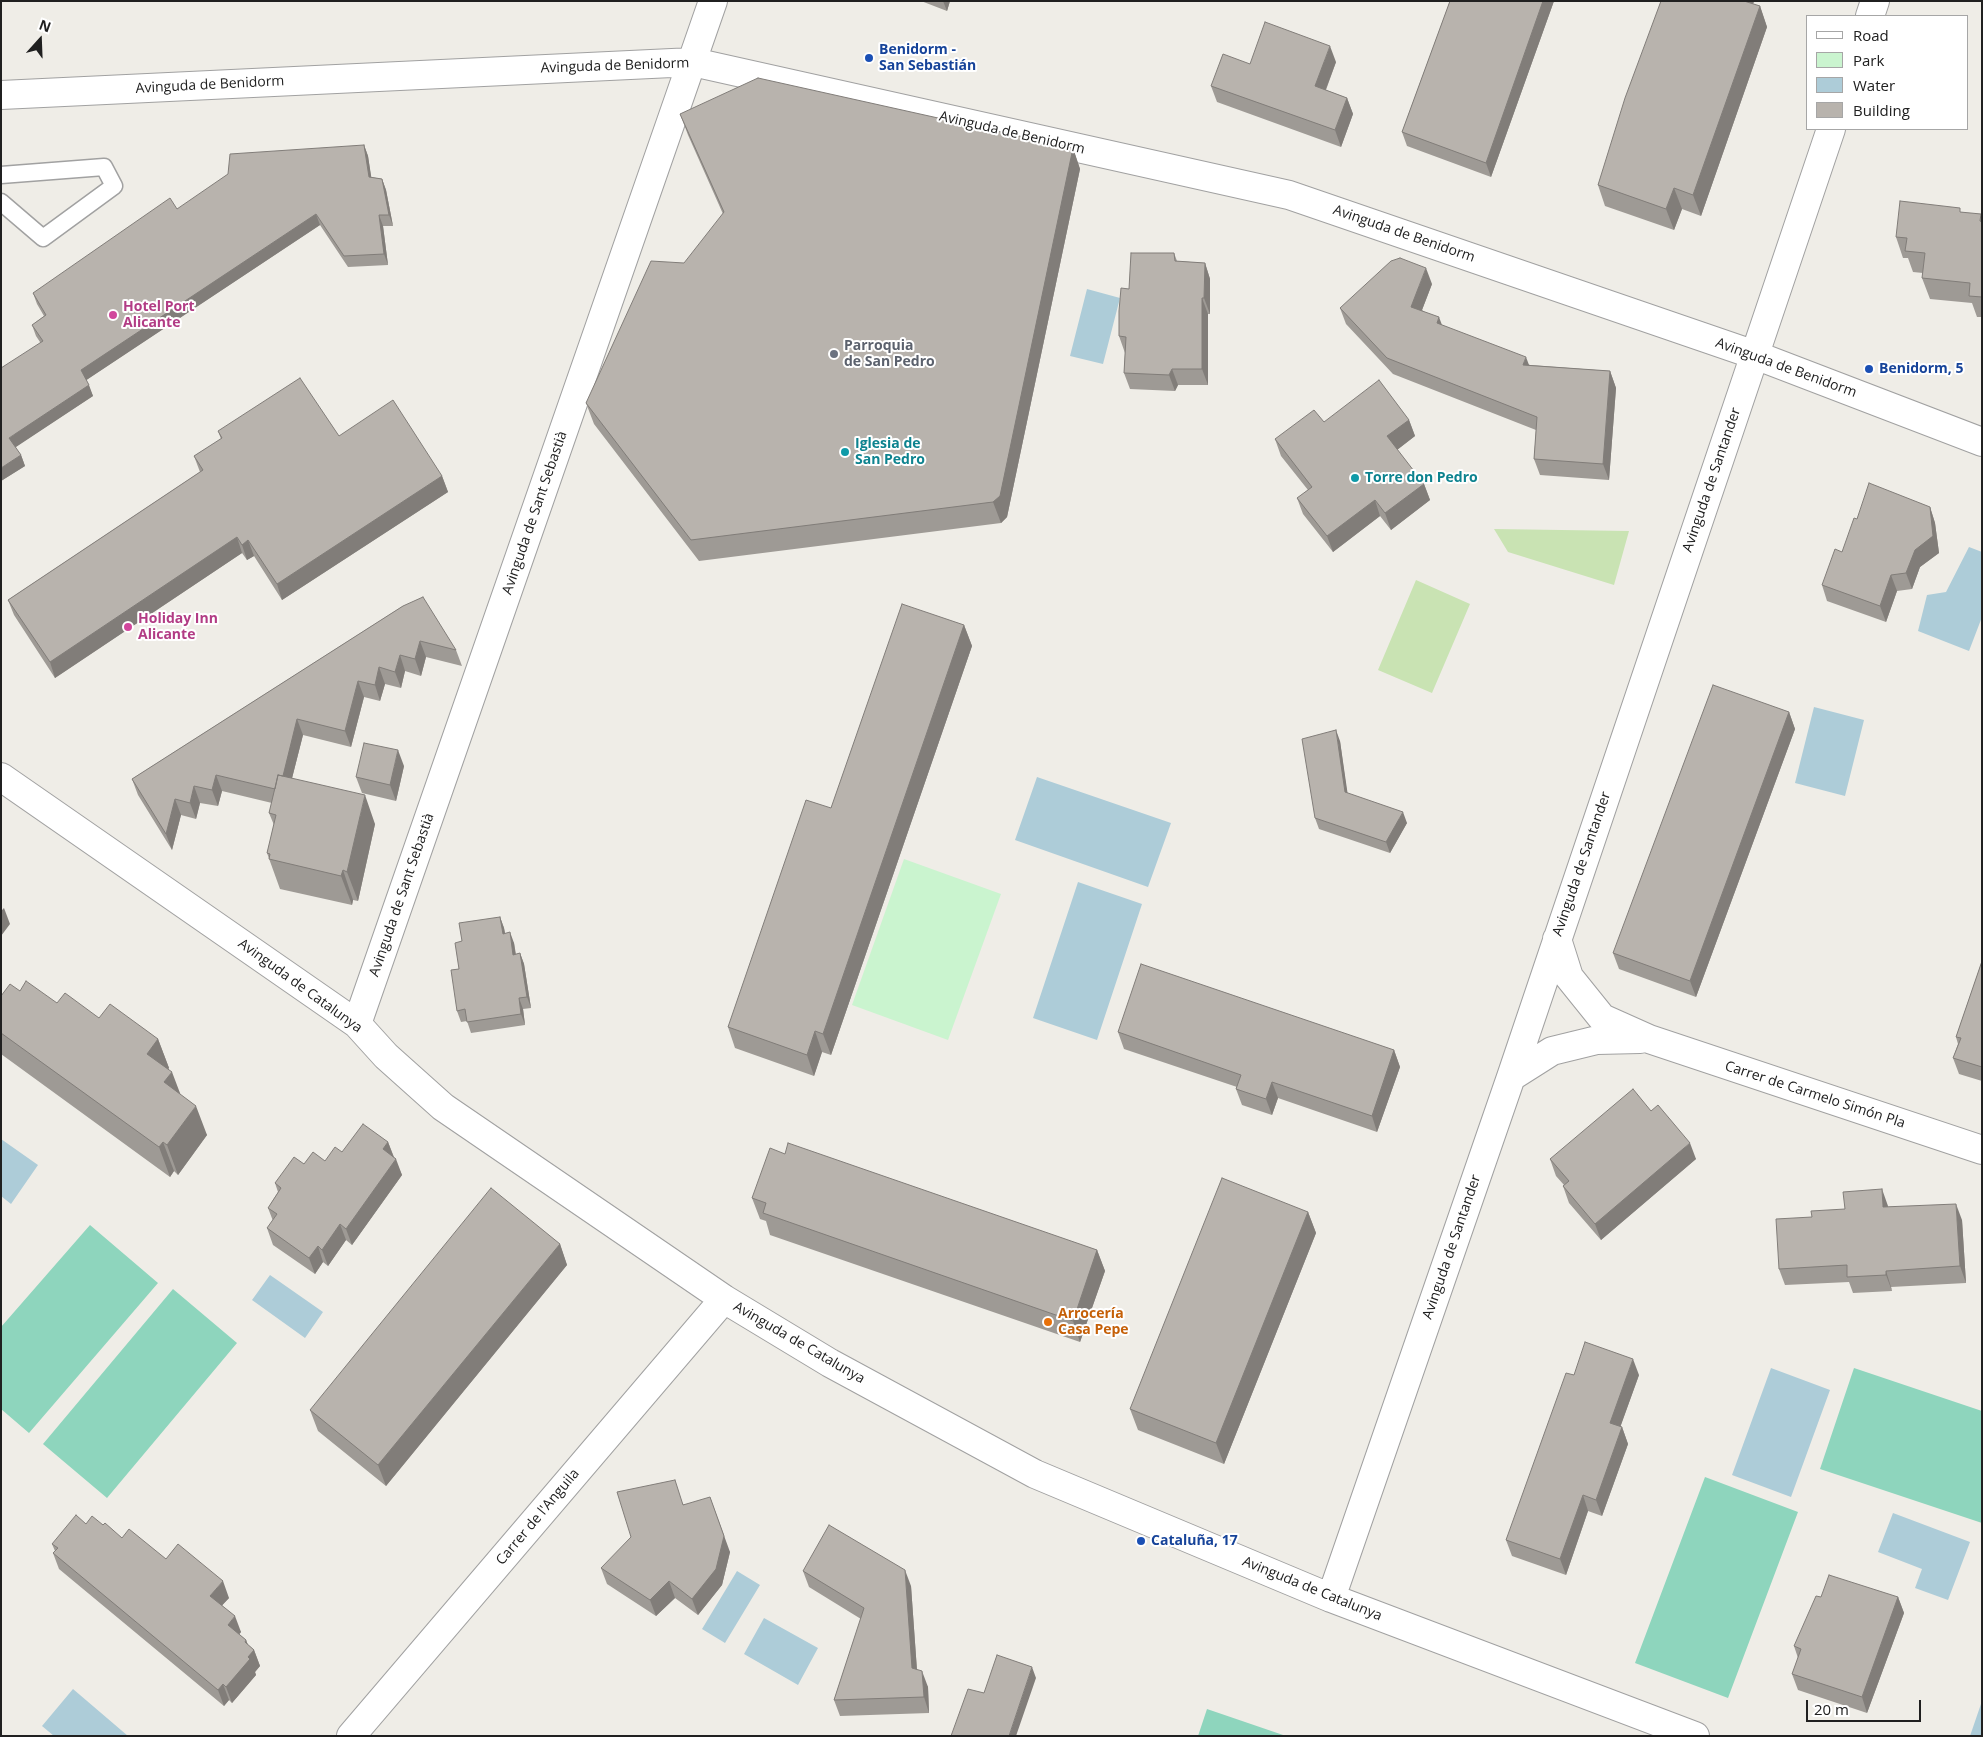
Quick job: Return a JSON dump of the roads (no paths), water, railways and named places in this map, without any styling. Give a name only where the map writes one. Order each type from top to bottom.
[{"type":"street","name":"Avinguda de Sant Sebastià","points":[[357,1024],[713,1]]},
{"type":"street","points":[[1870,15],[1875,1]]},
{"type":"street","name":"Avinguda de Benidorm","points":[[1,95],[693,62],[1289,195],[1755,356],[1982,442]]},
{"type":"street","name":"Avinguda de Santander","points":[[1331,1598],[1511,1077],[1831,130]]},
{"type":"street","name":"Avinguda de Catalunya","points":[[1,777],[357,1024],[386,1056],[443,1106],[724,1299],[830,1363],[1035,1474],[1331,1598],[1695,1736]]},
{"type":"street","name":"Carrer de Carmelo Simón Pla","points":[[1557,939],[1569,977],[1602,1018],[1649,1039],[1982,1150]]},
{"type":"street","name":"Carrer de Carmelo Simón Pla","points":[[1511,1077],[1552,1051],[1597,1040],[1649,1039]]},
{"type":"street","name":"Carrer de l'Anguila","points":[[351,1736],[724,1299]]},
{"type":"lane","points":[[1,175],[104,167],[114,186],[42,238],[1,202]]},
{"type":"water","points":[[1087,289],[1120,298],[1103,364],[1070,356]]},
{"type":"water","points":[[1969,547],[1982,552],[1982,617],[1969,651],[1918,631],[1927,595],[1946,592]]},
{"type":"water","points":[[1814,707],[1864,720],[1845,796],[1795,783]]},
{"type":"water","points":[[1037,777],[1171,823],[1148,887],[1015,840]]},
{"type":"water","points":[[1078,882],[1142,904],[1097,1040],[1033,1018]]},
{"type":"water","points":[[1,1139],[38,1165],[11,1204],[1,1196]]},
{"type":"water","points":[[270,1275],[323,1312],[305,1338],[252,1300]]},
{"type":"water","points":[[1771,1368],[1830,1390],[1791,1497],[1732,1475]]},
{"type":"water","points":[[1893,1513],[1970,1542],[1948,1600],[1915,1588],[1922,1569],[1878,1552]]},
{"type":"water","points":[[737,1571],[760,1585],[725,1643],[702,1629]]},
{"type":"water","points":[[764,1618],[818,1648],[798,1685],[744,1654]]},
{"type":"water","points":[[73,1689],[128,1736],[54,1736],[42,1726]]},
{"type":"water","points":[[1982,1701],[1982,1736],[1970,1736]]},
{"type":"place","name":"Benidorm - San Sebastián","points":[[869,58]]},
{"type":"place","name":"Hotel Port Alicante","points":[[113,315]]},
{"type":"place","name":"Parroquia de San Pedro","points":[[834,354]]},
{"type":"place","name":"Benidorm, 5","points":[[1869,369]]},
{"type":"place","name":"Iglesia de San Pedro","points":[[845,452]]},
{"type":"place","name":"Torre don Pedro","points":[[1355,478]]},
{"type":"place","name":"Holiday Inn Alicante","points":[[128,627]]},
{"type":"place","name":"Arrocería Casa Pepe","points":[[1048,1322]]},
{"type":"place","name":"Cataluña, 17","points":[[1141,1541]]}]
